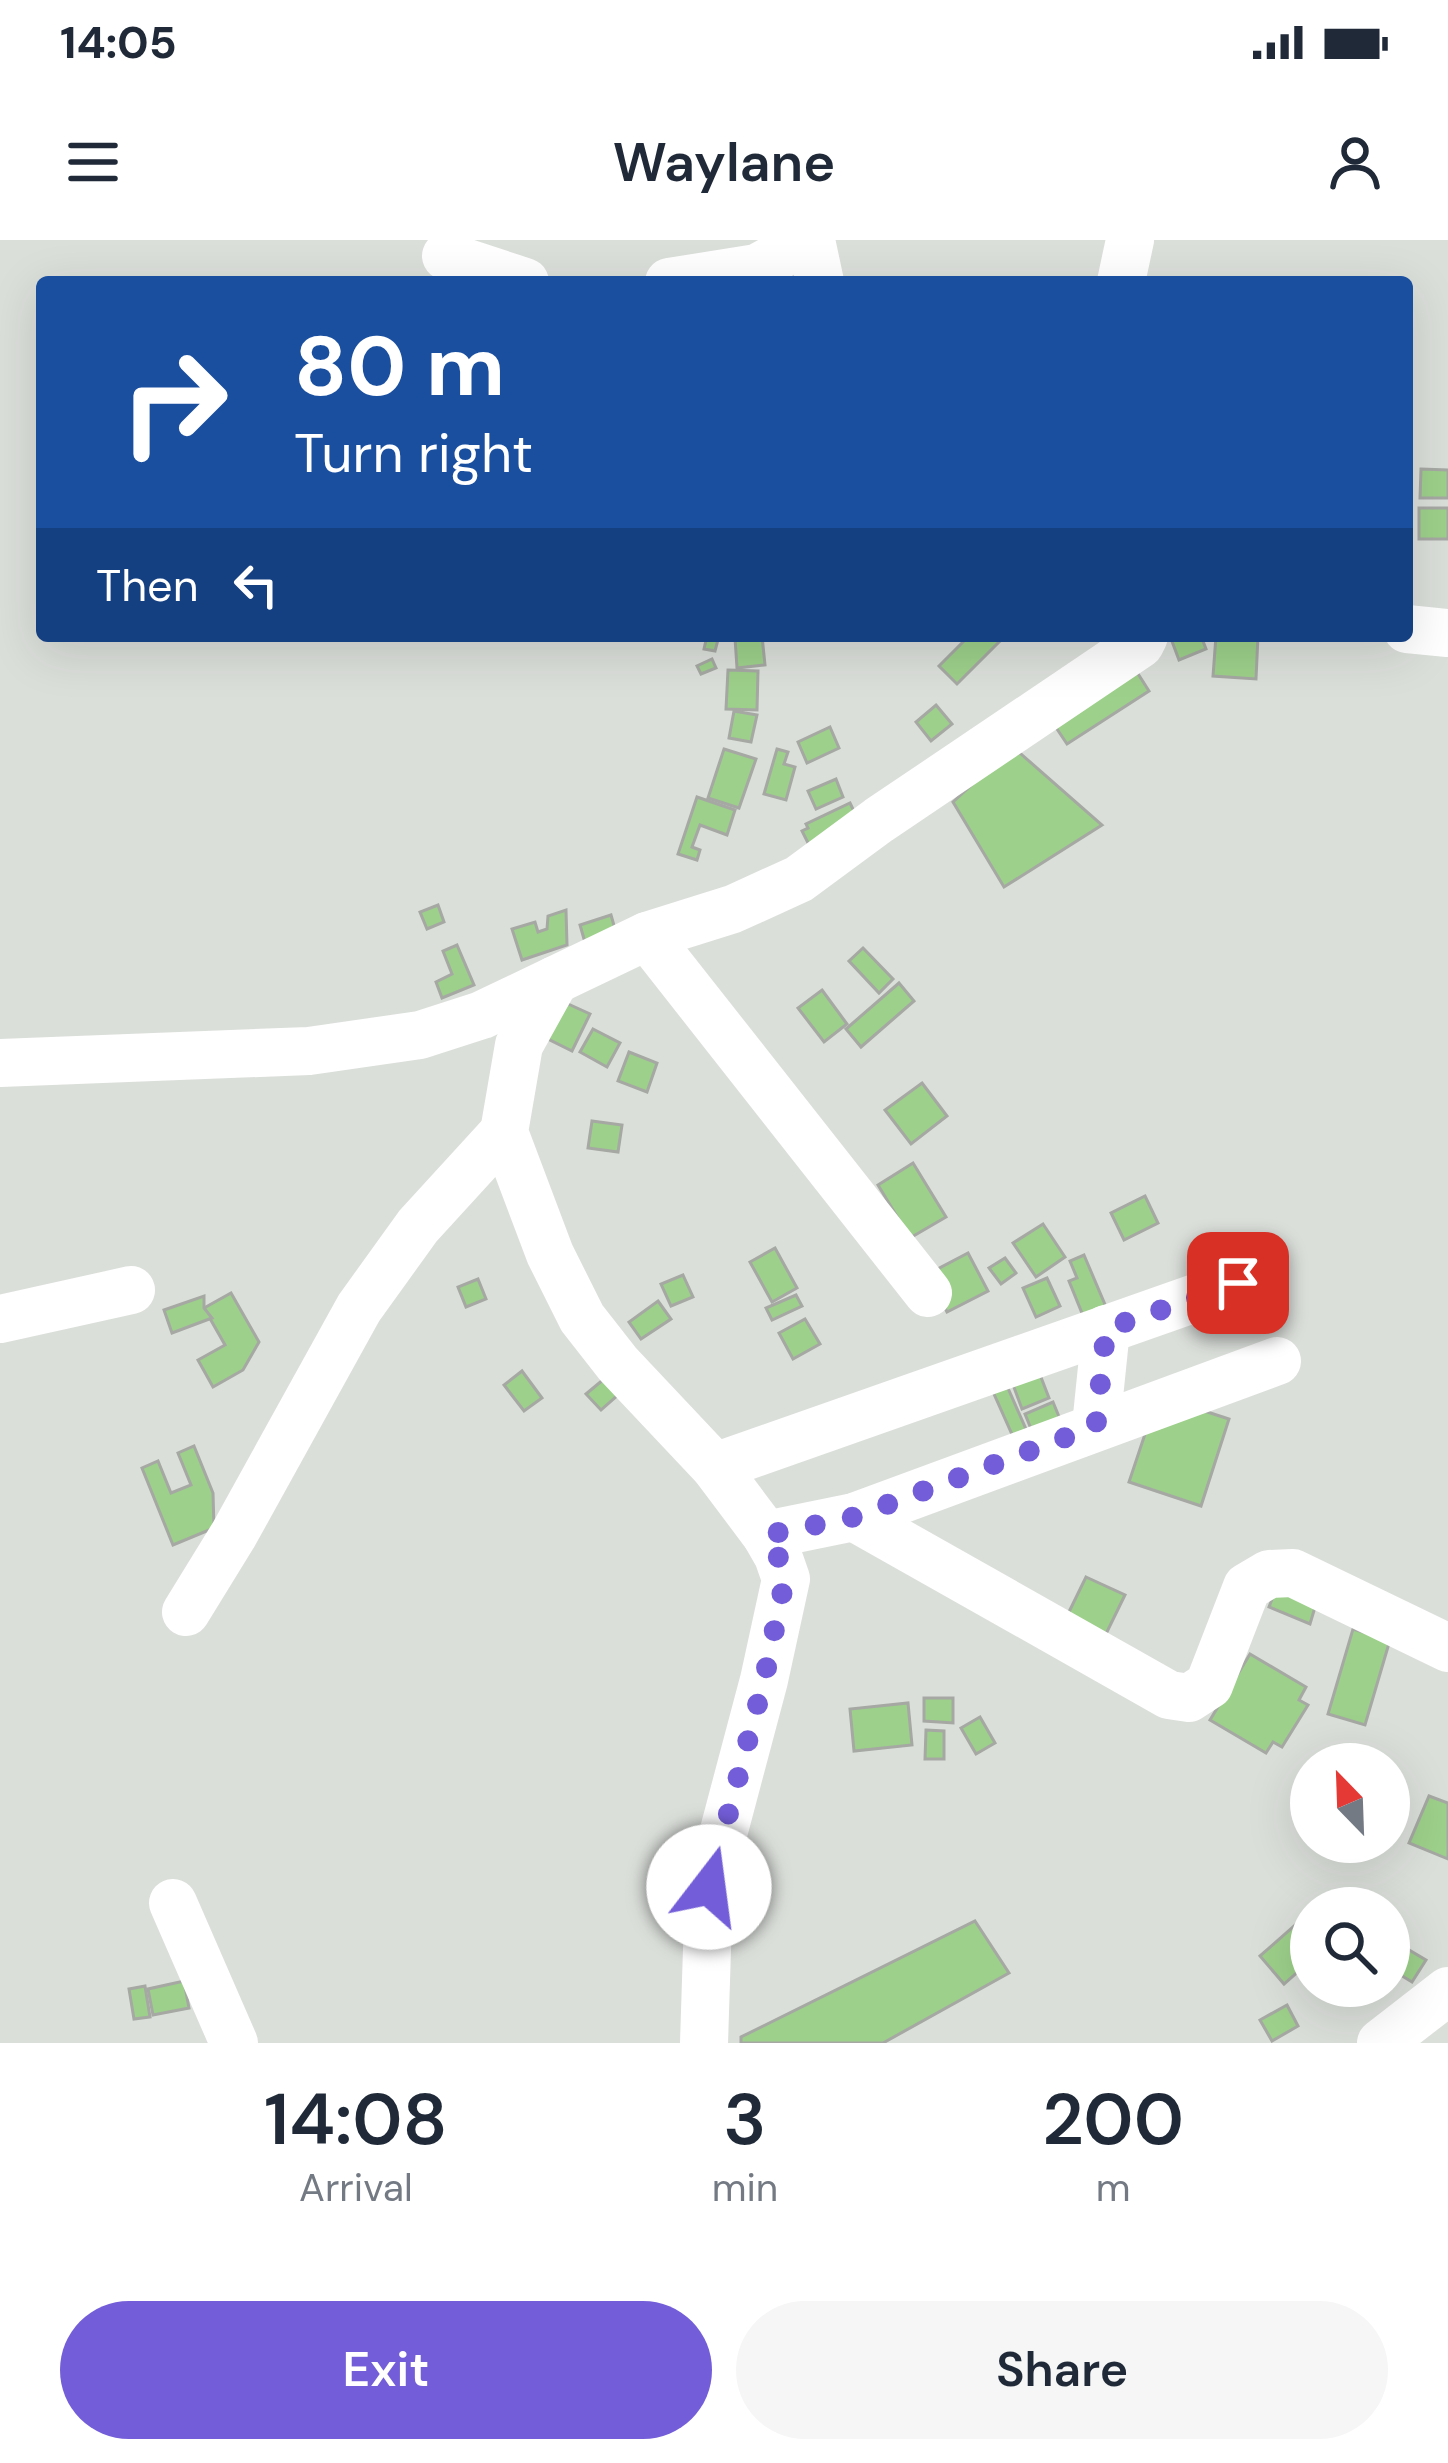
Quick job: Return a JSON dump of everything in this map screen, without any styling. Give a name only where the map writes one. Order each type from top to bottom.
[{"type":"street","points":[[726,240],[806,260]]},
{"type":"street","points":[[1122,276],[1130,240]]},
{"type":"street","points":[[446,256],[507,276]]},
{"type":"street","points":[[707,276],[806,260]]},
{"type":"street","points":[[1413,630],[1448,633]]},
{"type":"street","points":[[0,1063],[309,1051],[420,1035],[482,1015],[647,935],[733,909],[799,879],[1141,642]]},
{"type":"street","points":[[647,935],[928,1293]]},
{"type":"street","points":[[555,980],[519,1045],[504,1132],[550,1254],[582,1318],[618,1364],[715,1467],[766,1535],[785,1579],[764,1680],[709,1887],[704,2043]]},
{"type":"street","points":[[186,1612],[235,1534],[358,1308],[418,1226],[504,1132]]},
{"type":"street","points":[[715,1467],[1238,1283]]},
{"type":"street","points":[[0,1319],[131,1289]]},
{"type":"street","points":[[1096,1426],[1106,1329]]},
{"type":"street","points":[[766,1535],[854,1517],[1277,1361]]},
{"type":"street","points":[[854,1517],[1169,1695],[1190,1698],[1209,1685],[1247,1587],[1269,1574],[1293,1574],[1448,1648]]},
{"type":"street","points":[[173,1903],[234,2043]]},
{"type":"street","points":[[1381,2043],[1448,1991]]},
{"type":"building","points":[[1421,469],[1448,470],[1448,498],[1420,498]]},
{"type":"building","points":[[1419,508],[1448,508],[1448,539],[1419,539]]},
{"type":"building","points":[[706,642],[717,642],[715,651],[704,649]]},
{"type":"building","points":[[735,642],[763,642],[765,665],[737,668]]},
{"type":"building","points":[[963,642],[999,642],[957,684],[939,666]]},
{"type":"building","points":[[1172,642],[1203,642],[1206,649],[1179,660]]},
{"type":"building","points":[[1216,642],[1258,642],[1256,679],[1213,676]]},
{"type":"building","points":[[712,659],[716,668],[701,674],[697,666]]},
{"type":"building","points":[[1135,669],[1149,691],[1067,744],[1053,723]]},
{"type":"building","points":[[728,670],[758,671],[757,710],[726,709]]},
{"type":"building","points":[[936,705],[952,724],[931,741],[916,722]]},
{"type":"building","points":[[734,711],[757,715],[751,742],[729,738]]},
{"type":"building","points":[[830,727],[839,748],[807,763],[798,742]]},
{"type":"building","points":[[1013,747],[1102,825],[1004,887],[953,802]]},
{"type":"building","points":[[724,749],[756,759],[739,808],[708,798]]},
{"type":"building","points":[[777,749],[788,752],[784,764],[795,767],[786,800],[764,794]]},
{"type":"building","points":[[836,779],[843,797],[816,809],[808,791]]},
{"type":"building","points":[[697,797],[735,810],[727,835],[700,825],[692,847],[700,850],[697,860],[678,854]]},
{"type":"building","points":[[850,803],[862,828],[809,845],[802,831],[808,828],[806,824]]},
{"type":"building","points":[[438,905],[444,922],[427,929],[420,912]]},
{"type":"building","points":[[566,910],[567,945],[522,960],[512,929],[535,922],[538,932],[547,929],[548,916]]},
{"type":"building","points":[[611,915],[617,936],[586,946],[580,925]]},
{"type":"building","points":[[457,945],[474,985],[442,998],[436,982],[452,974],[443,951]]},
{"type":"building","points":[[863,948],[893,979],[879,993],[849,961]]},
{"type":"building","points":[[899,983],[914,1001],[861,1047],[846,1029]]},
{"type":"building","points":[[822,990],[847,1024],[824,1042],[798,1008]]},
{"type":"building","points":[[566,1003],[590,1014],[572,1051],[548,1039]]},
{"type":"building","points":[[593,1029],[620,1043],[607,1067],[580,1052]]},
{"type":"building","points":[[629,1052],[657,1063],[647,1092],[618,1081]]},
{"type":"building","points":[[922,1083],[947,1116],[911,1144],[885,1110]]},
{"type":"building","points":[[592,1121],[622,1125],[618,1152],[588,1148]]},
{"type":"building","points":[[913,1163],[946,1217],[910,1238],[878,1185]]},
{"type":"building","points":[[1145,1196],[1158,1223],[1124,1240],[1111,1213]]},
{"type":"building","points":[[1043,1224],[1065,1257],[1036,1277],[1013,1243]]},
{"type":"building","points":[[775,1248],[797,1288],[772,1302],[750,1262]]},
{"type":"building","points":[[968,1253],[988,1291],[947,1312],[928,1274]]},
{"type":"building","points":[[1084,1255],[1109,1314],[1086,1323],[1069,1281],[1077,1278],[1070,1261]]},
{"type":"building","points":[[1005,1258],[1016,1273],[1001,1284],[989,1268]]},
{"type":"building","points":[[683,1275],[693,1297],[671,1306],[661,1284]]},
{"type":"building","points":[[1047,1278],[1060,1306],[1036,1317],[1023,1288]]},
{"type":"building","points":[[478,1279],[486,1299],[466,1307],[458,1287]]},
{"type":"building","points":[[231,1293],[259,1342],[243,1370],[213,1387],[198,1360],[225,1345],[204,1308]]},
{"type":"building","points":[[796,1295],[802,1306],[772,1320],[766,1308]]},
{"type":"building","points":[[204,1296],[204,1308],[212,1318],[172,1333],[164,1310]]},
{"type":"building","points":[[658,1301],[671,1319],[641,1339],[629,1322]]},
{"type":"building","points":[[805,1319],[820,1344],[793,1359],[779,1333]]},
{"type":"building","points":[[522,1371],[542,1398],[524,1411],[504,1385]]},
{"type":"building","points":[[1039,1372],[1049,1398],[1022,1409],[1012,1382]]},
{"type":"building","points":[[605,1378],[619,1394],[601,1410],[586,1394]]},
{"type":"building","points":[[1004,1379],[1029,1436],[1015,1441],[990,1385]]},
{"type":"building","points":[[1053,1402],[1062,1424],[1034,1436],[1025,1414]]},
{"type":"building","points":[[1192,1407],[1229,1419],[1201,1506],[1129,1482],[1146,1431]]},
{"type":"building","points":[[194,1446],[213,1493],[214,1528],[173,1545],[142,1468],[158,1461],[171,1493],[191,1485],[178,1453]]},
{"type":"building","points":[[1086,1577],[1125,1595],[1103,1640],[1064,1622]]},
{"type":"building","points":[[1276,1589],[1316,1604],[1310,1624],[1269,1607]]},
{"type":"building","points":[[1353,1629],[1390,1640],[1365,1725],[1328,1714]]},
{"type":"building","points":[[1250,1654],[1306,1687],[1299,1700],[1308,1705],[1282,1747],[1273,1742],[1266,1753],[1210,1720]]},
{"type":"building","points":[[924,1698],[953,1698],[953,1723],[924,1721]]},
{"type":"building","points":[[908,1703],[912,1745],[854,1751],[850,1709]]},
{"type":"building","points":[[980,1717],[995,1743],[976,1754],[961,1728]]},
{"type":"building","points":[[926,1730],[944,1731],[944,1759],[925,1759]]},
{"type":"building","points":[[1429,1796],[1448,1803],[1448,1859],[1410,1841]]},
{"type":"building","points":[[975,1921],[1009,1973],[883,2043],[741,2043],[741,2037]]},
{"type":"building","points":[[1290,1930],[1290,1979],[1284,1984],[1260,1956]]},
{"type":"building","points":[[1410,1950],[1426,1960],[1410,1981]]},
{"type":"building","points":[[184,1981],[189,2008],[153,2015],[148,1989]]},
{"type":"building","points":[[145,1986],[150,2017],[134,2019],[129,1989]]},
{"type":"building","points":[[1287,2005],[1298,2026],[1272,2041],[1260,2020]]},
{"type":"route","points":[[709,1887],[764,1680],[785,1579],[766,1535],[854,1517],[1096,1426],[1106,1329],[1238,1283]]}]
